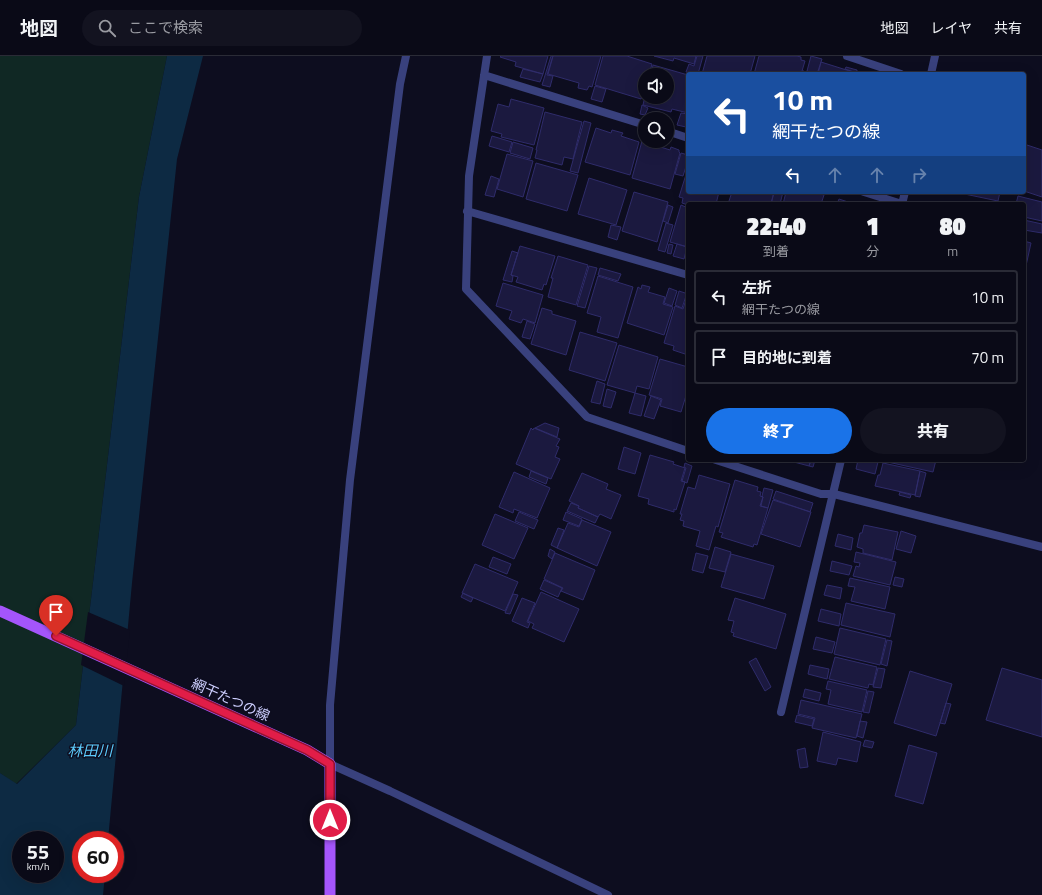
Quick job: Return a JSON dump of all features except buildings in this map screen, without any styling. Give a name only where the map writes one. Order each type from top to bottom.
[{"type":"main road","name":"網干たつの線","points":[[0,611],[307,750],[330,764]]},
{"type":"main road","points":[[330,764],[330,895]]},
{"type":"street","points":[[406,56],[400,84],[350,480],[330,705],[330,764],[390,790],[608,895]]},
{"type":"street","points":[[487,56],[469,176],[466,289],[587,417],[686,450]]},
{"type":"street","points":[[847,56],[895,72]]},
{"type":"street","points":[[931,72],[934,56]]},
{"type":"street","points":[[484,75],[638,123]]},
{"type":"street","points":[[674,134],[686,137]]},
{"type":"street","points":[[870,194],[896,202]]},
{"type":"street","points":[[467,211],[686,273]]},
{"type":"street","points":[[722,462],[821,494],[834,494],[1042,547]]},
{"type":"street","points":[[781,712],[841,462]]},
{"type":"green space","points":[[0,56],[167,56],[139,197],[76,725],[16,784],[0,773]]},
{"type":"water","name":"林田川","points":[[167,56],[203,56],[177,159],[132,583],[109,831],[72,831],[72,883],[104,883],[103,895],[0,895],[0,773],[17,784],[76,725],[139,197]]},
{"type":"pier","points":[[88,612],[130,630],[124,686],[81,665]]},
{"type":"route","points":[[56,636],[307,750],[330,764],[330,820]]}]
